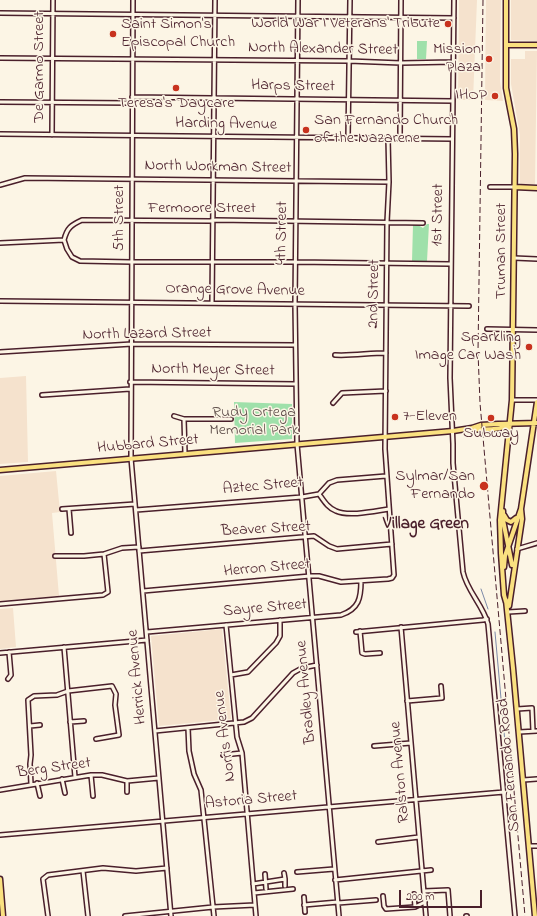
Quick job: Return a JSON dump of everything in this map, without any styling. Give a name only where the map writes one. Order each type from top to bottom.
[{"type":"main road","name":"Truman Street","points":[[506,0],[506,88],[515,134],[512,400],[500,520],[504,595],[506,602]]},
{"type":"main road","points":[[506,45],[537,45]]},
{"type":"main road","points":[[514,187],[537,188]]},
{"type":"main road","name":"San Fernando Road","points":[[535,916],[536,909],[506,602],[504,565],[509,544],[521,509],[536,423],[537,401]]},
{"type":"main road","name":"Hubbard Street","points":[[0,470],[453,431],[504,423],[510,424]]},
{"type":"main road","points":[[510,424],[536,423]]},
{"type":"main road","name":"Truman Street","points":[[502,503],[512,560],[512,575]]},
{"type":"main road","name":"San Fernando Road","points":[[508,612],[512,575],[522,519],[521,509]]},
{"type":"main road","points":[[503,513],[511,522],[518,516]]},
{"type":"main road","points":[[0,880],[3,916]]},
{"type":"street","name":"De Garmo Street","points":[[52,135],[53,0]]},
{"type":"street","name":"5th Street","points":[[130,437],[133,59],[132,0]]},
{"type":"street","points":[[212,303],[215,0]]},
{"type":"street","name":"4th Street","points":[[298,0],[294,304],[297,444],[299,465]]},
{"type":"street","points":[[348,138],[350,0]]},
{"type":"street","points":[[400,138],[401,0]]},
{"type":"street","name":"1st Street","points":[[454,0],[450,264],[450,378],[453,431],[453,472],[463,572],[466,583],[486,619]]},
{"type":"street","points":[[0,13],[454,18]]},
{"type":"street","name":"North Alexander Street","points":[[0,58],[349,61],[401,63],[453,62]]},
{"type":"street","name":"Harps Street","points":[[132,97],[453,102]]},
{"type":"street","points":[[0,102],[132,104]]},
{"type":"street","name":"Harding Avenue","points":[[0,134],[452,139]]},
{"type":"street","name":"2nd Street","points":[[386,476],[385,449],[389,182],[388,138]]},
{"type":"street","name":"North Workman Street","points":[[0,185],[25,178],[389,182]]},
{"type":"street","points":[[490,187],[514,187]]},
{"type":"street","name":"Fermoore Street","points":[[64,240],[66,232],[72,224],[82,220],[423,222]]},
{"type":"street","points":[[0,243],[64,240],[67,250],[72,257],[80,260],[131,262],[450,264]]},
{"type":"street","points":[[514,258],[537,259]]},
{"type":"street","name":"Orange Grove Avenue","points":[[0,301],[469,306]]},
{"type":"street","points":[[487,329],[537,330]]},
{"type":"street","name":"North Lazard Street","points":[[0,352],[131,345],[296,345]]},
{"type":"street","points":[[335,355],[351,356],[368,353],[386,353]]},
{"type":"street","name":"North Meyer Street","points":[[130,382],[296,384]]},
{"type":"street","name":"North Meyer Street","points":[[42,395],[130,389]]},
{"type":"street","points":[[333,403],[342,393],[386,391]]},
{"type":"street","points":[[512,400],[537,401]]},
{"type":"street","points":[[174,416],[184,419],[231,418]]},
{"type":"street","points":[[184,419],[185,453]]},
{"type":"street","name":"Herrick Avenue","points":[[130,437],[171,914]]},
{"type":"street","name":"Bradley Avenue","points":[[299,465],[339,916]]},
{"type":"street","points":[[386,476],[392,544]]},
{"type":"street","name":"Aztec Street","points":[[136,510],[302,497],[319,494],[329,483],[337,480],[386,476]]},
{"type":"street","points":[[319,494],[326,505],[336,511],[347,514],[389,510]]},
{"type":"street","points":[[62,509],[135,504]]},
{"type":"street","points":[[69,509],[71,533]]},
{"type":"street","name":"Beaver Street","points":[[55,556],[104,554],[122,548],[139,549],[314,536],[329,546],[337,549],[392,544]]},
{"type":"street","points":[[517,549],[537,542]]},
{"type":"street","name":"Herron Street","points":[[143,591],[310,576],[319,576],[340,582],[388,579],[393,577],[395,574],[392,544]]},
{"type":"street","points":[[0,604],[103,595],[108,592],[104,554]]},
{"type":"street","name":"Sayre Street","points":[[147,632],[313,616],[341,615],[349,612],[356,605],[361,596],[362,581]]},
{"type":"street","points":[[508,612],[525,611]]},
{"type":"street","points":[[380,653],[362,653],[358,632],[486,619]]},
{"type":"street","name":"San Fernando Road","points":[[486,619],[515,916]]},
{"type":"street","points":[[231,674],[248,672],[276,643],[280,636],[280,620]]},
{"type":"street","name":"Norris Avenue","points":[[226,625],[237,737],[242,753],[256,916]]},
{"type":"street","name":"Ralston Avenue","points":[[401,627],[426,916]]},
{"type":"street","points":[[0,652],[147,640]]},
{"type":"street","points":[[64,647],[75,777]]},
{"type":"street","points":[[8,679],[11,675],[9,652]]},
{"type":"street","points":[[155,731],[244,722],[252,718],[293,673],[302,668],[317,665]]},
{"type":"street","points":[[31,784],[30,726],[27,708],[28,700],[34,696],[57,695],[68,691],[112,686],[116,694],[115,704],[119,735],[96,739]]},
{"type":"street","points":[[407,701],[442,698],[441,686]]},
{"type":"street","points":[[517,709],[537,707]]},
{"type":"street","points":[[532,708],[533,731]]},
{"type":"street","points":[[70,722],[84,721]]},
{"type":"street","points":[[30,726],[40,725]]},
{"type":"street","points":[[188,728],[190,757],[194,774],[202,790],[214,916]]},
{"type":"street","points":[[519,732],[537,731]]},
{"type":"street","points":[[374,746],[411,743]]},
{"type":"street","points":[[223,755],[242,753]]},
{"type":"street","points":[[91,775],[93,796]]},
{"type":"street","name":"Berg Street","points":[[0,790],[91,775],[102,775],[127,781],[159,778]]},
{"type":"street","points":[[523,780],[537,778]]},
{"type":"street","points":[[62,779],[64,793]]},
{"type":"street","points":[[126,792],[127,781]]},
{"type":"street","points":[[37,783],[40,796]]},
{"type":"street","name":"Astoria Street","points":[[0,835],[163,822],[416,798],[504,792]]},
{"type":"street","points":[[378,842],[419,838]]},
{"type":"street","points":[[529,846],[537,846]]},
{"type":"street","points":[[48,916],[43,879],[48,875],[103,868],[136,871],[167,868]]},
{"type":"street","points":[[297,872],[334,869]]},
{"type":"street","points":[[335,880],[431,870]]},
{"type":"street","points":[[83,871],[88,916]]},
{"type":"street","points":[[284,873],[285,886]]},
{"type":"street","points":[[265,874],[266,889]]},
{"type":"street","points":[[253,884],[284,879]]},
{"type":"street","points":[[254,893],[293,889]]},
{"type":"street","points":[[424,891],[448,890],[450,916]]},
{"type":"street","points":[[414,894],[415,907]]},
{"type":"street","points":[[383,896],[384,906],[386,909],[415,907],[425,902]]},
{"type":"street","points":[[304,897],[305,912]]},
{"type":"street","points":[[304,905],[376,900]]},
{"type":"street","points":[[125,916],[171,914],[213,907],[255,905]]},
{"type":"shaded area","points":[[459,0],[477,0],[473,100],[458,100]]},
{"type":"shaded area","name":"Mission Plaza","points":[[486,0],[501,0],[500,81],[503,101],[485,100]]},
{"type":"shaded area","points":[[511,0],[537,0],[537,41],[511,40]]},
{"type":"shaded area","points":[[525,51],[537,51],[535,184],[520,183],[520,135],[511,84],[511,59],[525,59]]},
{"type":"shaded area","points":[[26,376],[28,462],[0,464],[0,378]]},
{"type":"shaded area","points":[[56,471],[60,512],[52,513],[59,596],[0,601],[0,476]]},
{"type":"shaded area","points":[[13,608],[16,647],[0,649],[0,609]]},
{"type":"shaded area","points":[[222,629],[231,719],[159,726],[151,636]]},
{"type":"green space","points":[[417,41],[427,41],[426,59],[417,59]]},
{"type":"green space","points":[[429,224],[427,261],[412,261],[413,225],[418,225],[423,228]]},
{"type":"green space","name":"Rudy Ortega Memorial Park","points":[[234,402],[292,404],[292,439],[235,443]]},
{"type":"waterway","points":[[481,589],[488,609]]},
{"type":"waterway","points":[[495,632],[509,787]]},
{"type":"railway","points":[[483,0],[478,352],[480,403],[525,916]]},
{"type":"place","name":"World War I Veterans' Tribute","points":[[448,24]]},
{"type":"place","name":"Saint Simon's Episcopal Church","points":[[113,34]]},
{"type":"place","name":"Mission Plaza","points":[[489,59]]},
{"type":"place","name":"Teresa's Daycare","points":[[176,88]]},
{"type":"place","name":"IHOP","points":[[495,96]]},
{"type":"place","name":"San Fernando Church of the Nazarene","points":[[306,130]]},
{"type":"place","name":"Sparkling Image Car Wash","points":[[529,347]]},
{"type":"place","name":"7-Eleven","points":[[395,417]]},
{"type":"place","name":"Subway","points":[[491,418]]},
{"type":"place","name":"Sylmar/San Fernando","points":[[484,486]]},
{"type":"district","name":"Village Green","points":[[426,525]]}]
